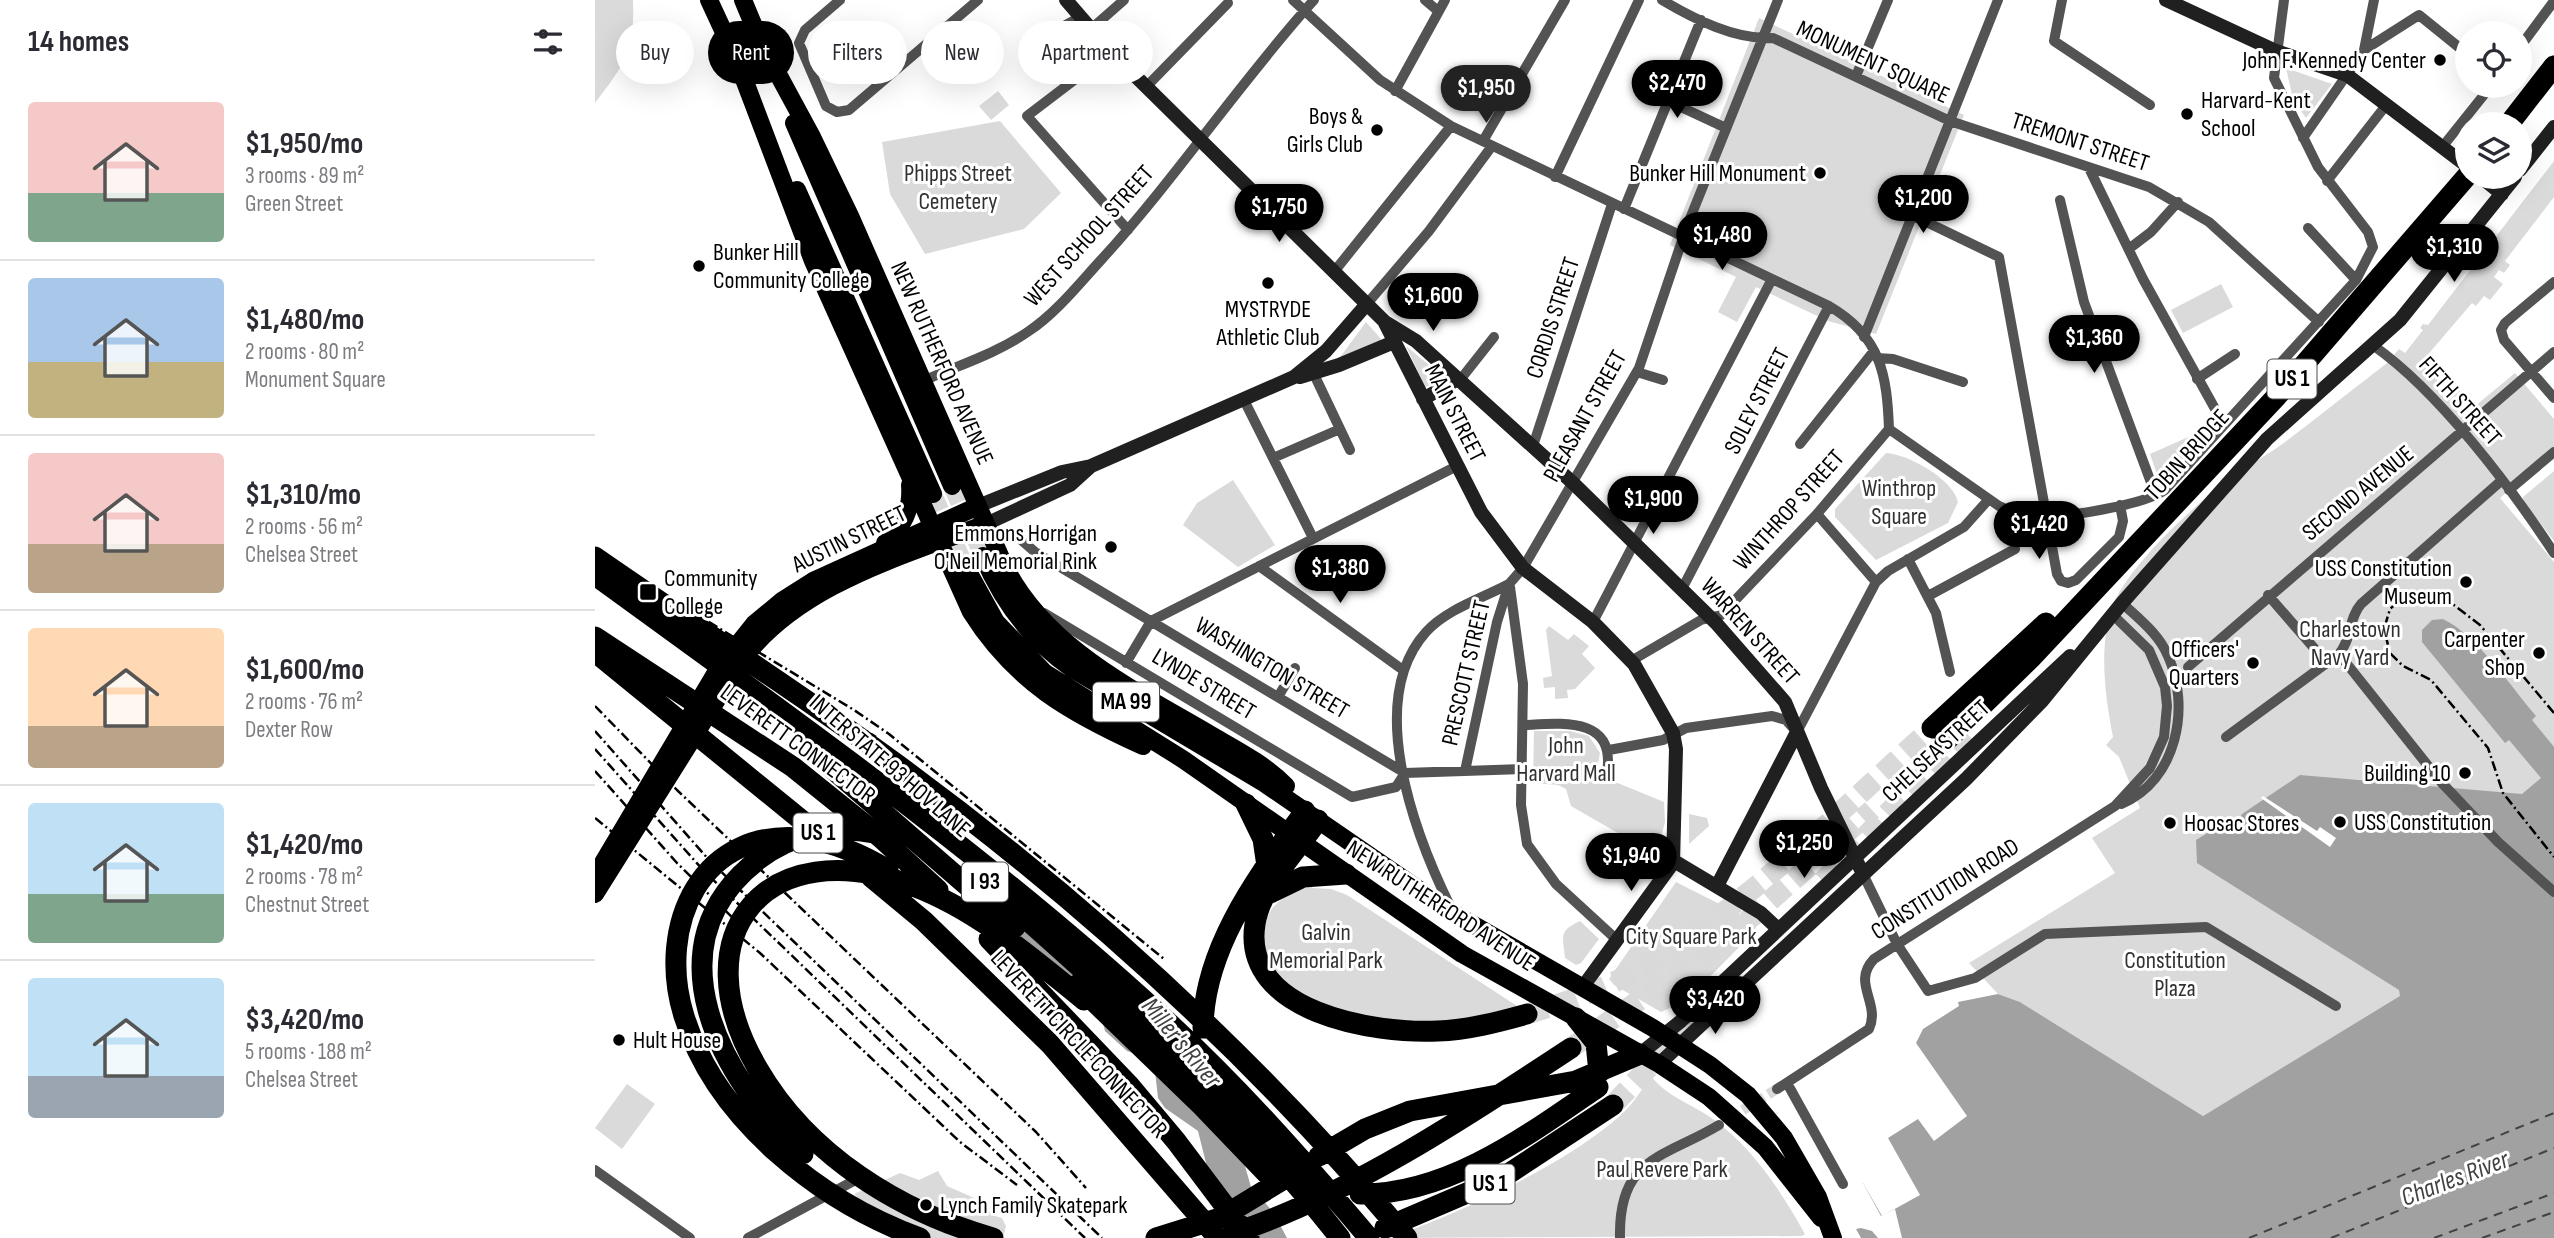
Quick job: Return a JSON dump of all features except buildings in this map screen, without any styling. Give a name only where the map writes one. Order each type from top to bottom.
[{"type":"highway","points":[[2519,112],[2554,67]]},
{"type":"highway","name":"TOBIN BRIDGE","points":[[2078,596],[2355,308],[2456,189]]},
{"type":"highway","name":"TOBIN BRIDGE","points":[[2078,596],[2109,576],[2277,396],[2456,189]]},
{"type":"highway","points":[[595,556],[854,733],[1063,894],[1251,1064],[1323,1140],[1407,1238]]},
{"type":"highway","name":"INTERSTATE 93 HOV LANE","points":[[595,563],[767,695],[1028,920],[1190,1071],[1263,1148],[1340,1238]]},
{"type":"highway","name":"I 93","points":[[595,577],[920,815],[1048,918],[1187,1040],[1288,1145],[1369,1238]]},
{"type":"highway","name":"I 93","points":[[595,577],[697,656],[840,775],[1019,930],[1219,1122],[1326,1238]]},
{"type":"highway","name":"US 1","points":[[1939,735],[2078,596]]},
{"type":"highway","name":"LEVERETT CONNECTOR","points":[[595,637],[793,767],[880,837],[958,909]]},
{"type":"highway","name":"LEVERETT CIRCLE CONNECTOR","points":[[595,652],[924,921],[1050,1044],[1218,1238]]},
{"type":"highway","points":[[1246,804],[1263,839],[1266,866]]},
{"type":"highway","points":[[1311,816],[1295,838],[1266,896],[1255,926],[1258,963],[1276,987],[1316,1011],[1374,1027],[1431,1031],[1466,1028],[1527,1014]]},
{"type":"highway","name":"US 1","points":[[933,1238],[885,1214],[840,1186],[787,1140],[750,1097],[723,1053],[707,1010],[702,977],[707,932],[727,891],[751,865],[782,844],[828,830],[865,831],[923,847],[1048,918]]},
{"type":"highway","points":[[920,1238],[869,1216],[801,1171],[753,1126],[715,1079],[690,1032],[677,987],[676,945],[685,906],[704,876],[735,852],[780,838],[817,841],[855,853],[901,878],[961,922],[1030,981]]},
{"type":"highway","points":[[1295,838],[1266,866],[1233,922],[1210,982],[1203,1014],[1203,1071],[1212,1108],[1249,1151],[1286,1177],[1315,1186],[1356,1194],[1399,1190],[1438,1179],[1482,1160],[1534,1130],[1598,1080]]},
{"type":"highway","points":[[824,870],[880,888],[915,905],[954,933],[994,968],[1114,1092],[1231,1238]]},
{"type":"highway","name":"US 1","points":[[993,1238],[915,1208],[869,1182],[839,1160],[783,1105],[746,1047],[735,1016],[729,979],[730,953],[737,929],[756,900],[795,875],[824,870],[849,870],[913,886],[955,906],[1017,947],[1150,1055]]},
{"type":"highway","points":[[1266,896],[1303,877],[1346,874]]},
{"type":"highway","name":"LEVERETT CIRCLE CONNECTOR","points":[[958,909],[1153,1112],[1249,1238]]},
{"type":"highway","points":[[1576,1018],[1596,1043],[1598,1080]]},
{"type":"highway","points":[[1218,1238],[1258,1225],[1312,1201],[1428,1137],[1571,1048]]},
{"type":"highway","points":[[1156,1238],[1194,1229],[1234,1211],[1339,1143],[1379,1123],[1427,1107],[1598,1080],[1650,1059]]},
{"type":"highway","name":"US 1","points":[[1353,1238],[1442,1206],[1501,1178],[1613,1105]]},
{"type":"main road","points":[[709,0],[719,21]]},
{"type":"main road","points":[[743,0],[752,21]]},
{"type":"main road","name":"MAIN STREET","points":[[1066,0],[1084,21]]},
{"type":"main road","points":[[2166,0],[2276,51],[2347,75],[2455,156]]},
{"type":"main road","name":"NEW RUTHERFORD AVENUE","points":[[746,84],[813,261],[907,475],[925,493]]},
{"type":"main road","name":"NEW RUTHERFORD AVENUE","points":[[747,84],[925,493],[936,534],[996,622],[1045,674],[1206,775],[1462,954],[1650,1059],[1720,1105],[1765,1147],[1829,1230]]},
{"type":"main road","name":"NEW RUTHERFORD AVENUE","points":[[778,84],[839,232],[952,486]]},
{"type":"main road","name":"NEW RUTHERFORD AVENUE","points":[[783,84],[811,135],[1004,565],[1028,604],[1057,635],[1086,658],[1279,779],[1311,816]]},
{"type":"main road","name":"MAIN STREET","points":[[1143,84],[1384,321],[1481,512],[1523,568],[1593,622],[1631,661],[1673,733],[1676,749],[1674,860]]},
{"type":"main road","points":[[2532,155],[2554,127]]},
{"type":"main road","points":[[2496,189],[2502,194]]},
{"type":"main road","name":"CHELSEA STREET","points":[[1650,1059],[1680,1044],[1966,779],[2046,698],[2114,613],[2267,439],[2324,386],[2374,346],[2419,299],[2506,189]]},
{"type":"main road","name":"AUSTIN STREET","points":[[623,839],[734,646],[773,607],[828,582],[899,558],[978,506],[1062,472],[1091,466],[1312,369],[1366,305]]},
{"type":"main road","name":"WARREN STREET","points":[[1384,321],[1416,341],[1573,483],[1711,618],[1784,702],[1863,874]]},
{"type":"main road","points":[[1312,369],[1394,342]]},
{"type":"main road","points":[[1423,399],[1459,379]]},
{"type":"main road","name":"AUSTIN STREET","points":[[828,582],[870,555],[936,534],[986,524],[1070,485],[1091,466]]},
{"type":"main road","points":[[925,493],[932,501],[947,499],[959,487],[961,469]]},
{"type":"main road","points":[[870,555],[892,537],[905,519],[910,498],[907,475]]},
{"type":"main road","points":[[899,558],[932,561],[959,571],[960,559],[972,550],[989,551],[1004,565]]},
{"type":"main road","name":"NEW RUTHERFORD AVENUE","points":[[983,556],[1012,610],[1056,657],[1311,816],[1454,913],[1680,1044],[1745,1092],[1770,1120],[1794,1154],[1818,1196],[1829,1230]]},
{"type":"main road","name":"CHELSEA STREET","points":[[1650,1059],[1664,1034],[2114,613]]},
{"type":"main road","points":[[1717,886],[1797,732]]},
{"type":"main road","points":[[595,876],[623,839]]},
{"type":"main road","points":[[595,894],[623,839]]},
{"type":"main road","points":[[1582,988],[1674,860],[1761,913],[1777,928]]},
{"type":"street","points":[[840,0],[805,30],[799,43],[826,106],[841,112],[849,110],[978,0]]},
{"type":"street","points":[[1100,21],[1124,0]]},
{"type":"street","points":[[1293,0],[1303,12],[1395,91],[1451,125],[1829,306],[1851,321],[1875,355],[1886,379],[1889,429],[1989,499],[2016,514],[2049,517],[2157,496],[2319,322],[2356,280],[2372,254],[2372,240],[2327,181],[2274,78],[2284,0]]},
{"type":"street","name":"WEST SCHOOL STREET","points":[[923,381],[992,353],[1030,330],[1070,294],[1128,230],[1314,0]]},
{"type":"street","points":[[1425,0],[1438,11]]},
{"type":"street","points":[[1395,91],[1445,0]]},
{"type":"street","points":[[1366,305],[1429,231],[1487,143],[1566,0]]},
{"type":"street","points":[[1555,177],[1639,0]]},
{"type":"street","points":[[1662,0],[1701,20],[1751,40],[1762,39],[1778,0]]},
{"type":"street","points":[[1856,76],[1888,0]]},
{"type":"street","points":[[1950,121],[1998,0]]},
{"type":"street","points":[[2062,0],[2054,41],[2150,105]]},
{"type":"street","points":[[2303,138],[2364,50],[2374,0]]},
{"type":"street","points":[[2532,31],[2554,1]]},
{"type":"street","points":[[1146,87],[1228,3]]},
{"type":"street","points":[[2364,50],[2419,15],[2455,44]]},
{"type":"street","points":[[1073,21],[1080,17]]},
{"type":"street","points":[[1624,209],[1701,20]]},
{"type":"street","name":"MONUMENT SQUARE","points":[[1683,237],[1762,39],[1773,38],[1950,121],[1864,337]]},
{"type":"street","points":[[1069,84],[1027,116],[1128,230]]},
{"type":"street","points":[[2443,146],[2481,98]]},
{"type":"street","points":[[1668,101],[1726,128]]},
{"type":"street","points":[[2327,181],[2387,104]]},
{"type":"street","name":"TREMONT STREET","points":[[1950,121],[2089,168],[2139,181],[2178,202],[2209,222],[2319,322]]},
{"type":"street","points":[[1333,273],[1451,125]]},
{"type":"street","points":[[2089,168],[2197,379],[2224,425]]},
{"type":"street","points":[[2060,200],[2084,302],[2157,496]]},
{"type":"street","points":[[2130,248],[2165,218],[2178,202]]},
{"type":"street","name":"CORDIS STREET","points":[[1533,446],[1612,204]]},
{"type":"street","points":[[1914,216],[2000,257],[2049,517],[2057,574],[2078,596]]},
{"type":"street","points":[[2308,228],[2356,280]]},
{"type":"street","name":"PLEASANT STREET","points":[[1509,584],[1523,568],[1636,372],[1683,237]]},
{"type":"street","points":[[1593,622],[1772,279]]},
{"type":"street","points":[[2554,282],[2505,323],[2501,330],[2504,340],[2554,398]]},
{"type":"street","name":"SOLEY STREET","points":[[1682,589],[1829,306]]},
{"type":"street","points":[[1459,379],[1494,337]]},
{"type":"street","name":"FIFTH STREET","points":[[2374,346],[2409,373],[2461,432],[2509,491],[2554,553]]},
{"type":"street","name":"SECOND AVENUE","points":[[2188,667],[2268,595],[2389,491],[2443,450],[2554,352]]},
{"type":"street","points":[[2197,379],[2235,354]]},
{"type":"street","points":[[1875,355],[1963,382]]},
{"type":"street","points":[[1800,444],[1875,355]]},
{"type":"street","points":[[1312,369],[1350,450]]},
{"type":"street","points":[[1636,372],[1663,380]]},
{"type":"street","points":[[1244,400],[1313,538]]},
{"type":"street","points":[[1273,458],[1340,429]]},
{"type":"street","name":"WINTHROP STREET","points":[[1631,661],[1701,620],[1725,611],[1817,514],[1889,429]]},
{"type":"street","points":[[2509,491],[2554,452]]},
{"type":"street","points":[[1126,663],[1151,621],[1457,466]]},
{"type":"street","points":[[2227,737],[2339,654],[2346,643],[2351,618],[2361,604],[2501,481]]},
{"type":"street","points":[[1609,750],[1663,740],[1686,728],[1775,716],[1786,720],[1797,732],[1876,582],[1908,559],[1964,527],[1989,499]]},
{"type":"street","points":[[2078,596],[2078,578],[2119,537],[2123,521],[2120,505]]},
{"type":"street","points":[[1817,514],[1876,582]]},
{"type":"street","name":"WASHINGTON STREET","points":[[1018,537],[1035,552],[1405,774]]},
{"type":"street","points":[[1928,596],[2015,549]]},
{"type":"street","points":[[1908,559],[1941,628],[1950,672]]},
{"type":"street","points":[[1259,566],[1403,670]]},
{"type":"street","points":[[1454,913],[1418,831],[1395,715],[1403,670],[1432,626],[1509,584],[1523,684],[1525,726],[1522,820],[1527,844],[1556,884],[1617,940]]},
{"type":"street","name":"PRESCOTT STREET","points":[[1465,771],[1497,622],[1509,584]]},
{"type":"street","points":[[2268,595],[2327,663]]},
{"type":"street","name":"LYNDE STREET","points":[[1028,604],[1350,796],[1359,798],[1396,787],[1405,774]]},
{"type":"street","name":"CONSTITUTION ROAD","points":[[1843,1184],[1782,1086],[1869,1029],[1874,1010],[1864,987],[1865,971],[1874,959],[2115,806],[2155,762],[2164,737],[2167,706],[2164,683],[2152,655],[2114,613]]},
{"type":"street","points":[[2339,654],[2441,782],[2498,842],[2554,892]]},
{"type":"street","points":[[1279,697],[1295,668]]},
{"type":"street","points":[[1525,726],[1582,725],[1601,739],[1609,750],[1607,774]]},
{"type":"street","points":[[1405,774],[1523,769]]},
{"type":"street","name":"WARREN STREET","points":[[1863,874],[1897,944]]},
{"type":"street","points":[[1897,944],[1928,991],[1934,991],[1975,978],[2045,934],[2206,927],[2336,1006]]},
{"type":"street","points":[[1621,1238],[1624,1202],[1644,1167],[1668,1148],[1719,1125]]},
{"type":"street","points":[[595,1170],[690,1238]]},
{"type":"street","points":[[748,1238],[859,1178]]},
{"type":"green space","points":[[595,0],[633,0],[633,21],[616,21],[616,74],[595,103]]},
{"type":"green space","points":[[1759,18],[1964,115],[1876,334],[1828,321],[1756,287],[1737,322],[1718,312],[1736,277],[1670,245]]},
{"type":"green space","points":[[2286,68],[2332,84],[2306,118],[2293,99]]},
{"type":"green space","points":[[998,91],[1009,105],[991,120],[979,106]]},
{"type":"green space","name":"Phipps Street Cemetery","points":[[1000,121],[1061,193],[1024,229],[925,254],[890,194],[882,142]]},
{"type":"green space","name":"Charlestown Navy Yard","points":[[2554,161],[2554,197],[2505,261],[2510,265],[2504,273],[2499,270],[2494,277],[2503,284],[2490,300],[2484,296],[2476,306],[2472,303],[2419,365],[2445,373],[2474,407],[2515,373],[2554,419],[2554,452],[2500,498],[2554,562],[2554,969],[2400,989],[2400,997],[2203,1116],[2020,1002],[1998,994],[1969,963],[2115,873],[2092,838],[2140,808],[2119,757],[2106,745],[2113,737],[2104,657],[2107,626],[2118,594],[2130,577],[2161,540],[2214,491],[2308,425],[2387,363],[2399,349],[2405,353],[2423,330],[2420,328],[2423,324],[2428,325]]},
{"type":"green space","points":[[2221,284],[2233,307],[2183,333],[2171,310]]},
{"type":"green space","points":[[1366,322],[1381,339],[1380,342],[1338,360]]},
{"type":"green space","points":[[1406,346],[1440,374],[1440,382],[1425,387]]},
{"type":"green space","points":[[2213,426],[2160,483],[2150,454]]},
{"type":"green space","name":"Winthrop Square","points":[[1886,453],[1906,458],[1928,469],[1948,485],[1958,502],[1948,523],[1876,560],[1835,517],[1835,509]]},
{"type":"green space","points":[[2554,471],[2554,541],[2523,497]]},
{"type":"green space","points":[[1233,480],[1275,545],[1238,567],[1183,525],[1197,503]]},
{"type":"green space","points":[[1549,626],[1568,640],[1574,634],[1589,646],[1582,654],[1595,668],[1575,689],[1567,690],[1568,698],[1555,699],[1555,687],[1544,688],[1543,678],[1552,676],[1546,630]]},
{"type":"green space","name":"John Harvard Mall","points":[[1534,731],[1570,731],[1589,736],[1600,753],[1596,774],[1664,802],[1665,822],[1656,855],[1571,806],[1566,789],[1558,785],[1533,783]]},
{"type":"green space","points":[[1689,814],[1707,818],[1709,826],[1689,844]]},
{"type":"green space","name":"City Square Park","points":[[1676,882],[1753,921],[1756,930],[1686,1001],[1661,1012],[1614,985],[1609,979]]},
{"type":"green space","name":"Galvin Memorial Park","points":[[1311,883],[1312,888],[1331,889],[1347,895],[1517,1006],[1502,1012],[1461,1020],[1393,1021],[1357,1016],[1323,1006],[1295,991],[1275,971],[1265,944],[1266,920],[1282,899]]},
{"type":"green space","points":[[1580,921],[1599,939],[1581,963],[1576,965],[1565,958],[1563,935],[1568,928]]},
{"type":"green space","name":"Paul Revere Park","points":[[1651,1076],[1672,1095],[1713,1119],[1741,1143],[1777,1187],[1806,1236],[1389,1238],[1480,1201],[1576,1149],[1625,1111]]},
{"type":"green space","points":[[627,1084],[655,1104],[622,1149],[595,1128]]},
{"type":"green space","name":"Lynch Family Skatepark","points":[[938,1171],[947,1186],[981,1201],[992,1215],[1002,1218],[1006,1226],[1003,1238],[902,1238],[854,1194],[900,1173],[919,1180]]},
{"type":"water","name":"Charles River","points":[[2443,619],[2481,649],[2536,716],[2532,720],[2554,747],[2554,1238],[1801,1238],[1852,1213],[1863,1183],[1882,1216],[1920,1195],[1888,1138],[1918,1119],[1934,1141],[1967,1116],[1916,1043],[1923,1029],[1959,1006],[1958,1002],[1998,994],[2020,1002],[2203,1116],[2400,996],[2399,990],[2197,863],[2196,840],[2217,827],[2229,833],[2242,814],[2300,775],[2522,794],[2541,778],[2509,740],[2505,743],[2422,642],[2422,630],[2432,620]]},
{"type":"water","points":[[1009,906],[1237,1138],[1251,1187],[1273,1212],[1287,1238],[1248,1238],[1207,1167],[1198,1131],[1165,1108],[1158,1098],[1155,1071],[1139,1055],[1127,1051],[1105,1031],[1102,1019],[1027,953],[1006,909]]},
{"type":"pier","points":[[2263,796],[2317,831],[2320,827],[2336,838],[2330,847],[2261,798]]},
{"type":"pier","points":[[1863,1183],[1881,1216],[1895,1209],[1902,1238],[1878,1238],[1872,1231],[1861,1228],[1856,1229],[1861,1238],[1798,1238],[1847,1211],[1852,1213],[1851,1206],[1859,1185]]},
{"type":"ferry route","points":[[2249,1238],[2554,1113]]},
{"type":"ferry route","points":[[2331,1238],[2554,1148]]},
{"type":"ferry route","points":[[2434,1238],[2554,1193]]},
{"type":"ferry route","points":[[2482,1238],[2554,1212]]},
{"type":"tunnel","points":[[952,486],[983,556]]},
{"type":"tunnel","points":[[933,494],[964,564]]},
{"type":"tunnel","points":[[1527,1014],[1610,984],[1676,947],[1753,889],[1932,728]]},
{"type":"tunnel","points":[[1823,881],[1965,732]]},
{"type":"tunnel","points":[[1571,1048],[1727,939],[1872,810]]},
{"type":"tunnel","points":[[1613,1105],[1725,987]]},
{"type":"tunnel","points":[[1730,1118],[1777,1089]]},
{"type":"railway","points":[[595,553],[889,734],[1164,959]]},
{"type":"railway","points":[[595,566],[876,737]]},
{"type":"railway","points":[[2554,713],[2480,625],[2446,599],[2430,593],[2415,593],[2401,599],[2390,609],[2384,629],[2390,653],[2403,666],[2431,680],[2488,748],[2503,793],[2554,857]]},
{"type":"railway","points":[[595,706],[677,790],[1036,1132],[1086,1188]]},
{"type":"railway","points":[[595,731],[710,861],[1102,1238]]},
{"type":"railway","points":[[595,749],[703,870],[1085,1238]]},
{"type":"railway","points":[[595,771],[677,863],[738,923]]},
{"type":"railway","points":[[595,818],[760,953],[960,1142],[1017,1185]]},
{"type":"place","name":"John F. Kennedy Center","points":[[2440,60]]},
{"type":"place","name":"Harvard-Kent School","points":[[2187,114]]},
{"type":"place","name":"Boys & Girls Club","points":[[1377,130]]},
{"type":"place","name":"Bunker Hill Monument","points":[[1820,173]]},
{"type":"place","name":"Bunker Hill Community College","points":[[699,266]]},
{"type":"place","name":"MYSTRYDE Athletic Club","points":[[1268,283]]},
{"type":"place","name":"Emmons Horrigan O'Neil Memorial Rink","points":[[1111,547]]},
{"type":"place","name":"USS Constitution Museum","points":[[2466,582]]},
{"type":"place","name":"Community College","points":[[648,592]]},
{"type":"place","name":"Carpenter Shop","points":[[2539,653]]},
{"type":"place","name":"Officers' Quarters","points":[[2253,663]]},
{"type":"place","name":"Building 10","points":[[2465,773]]},
{"type":"place","name":"USS Constitution","points":[[2340,822]]},
{"type":"place","name":"Hoosac Stores","points":[[2170,823]]},
{"type":"place","name":"Hult House","points":[[619,1040]]},
{"type":"place","name":"Lynch Family Skatepark","points":[[926,1205]]},
{"type":"park label","name":"Constitution Plaza","points":[[2175,974]]},
{"type":"water label","name":"Miller's River","points":[[1181,1043]]}]
